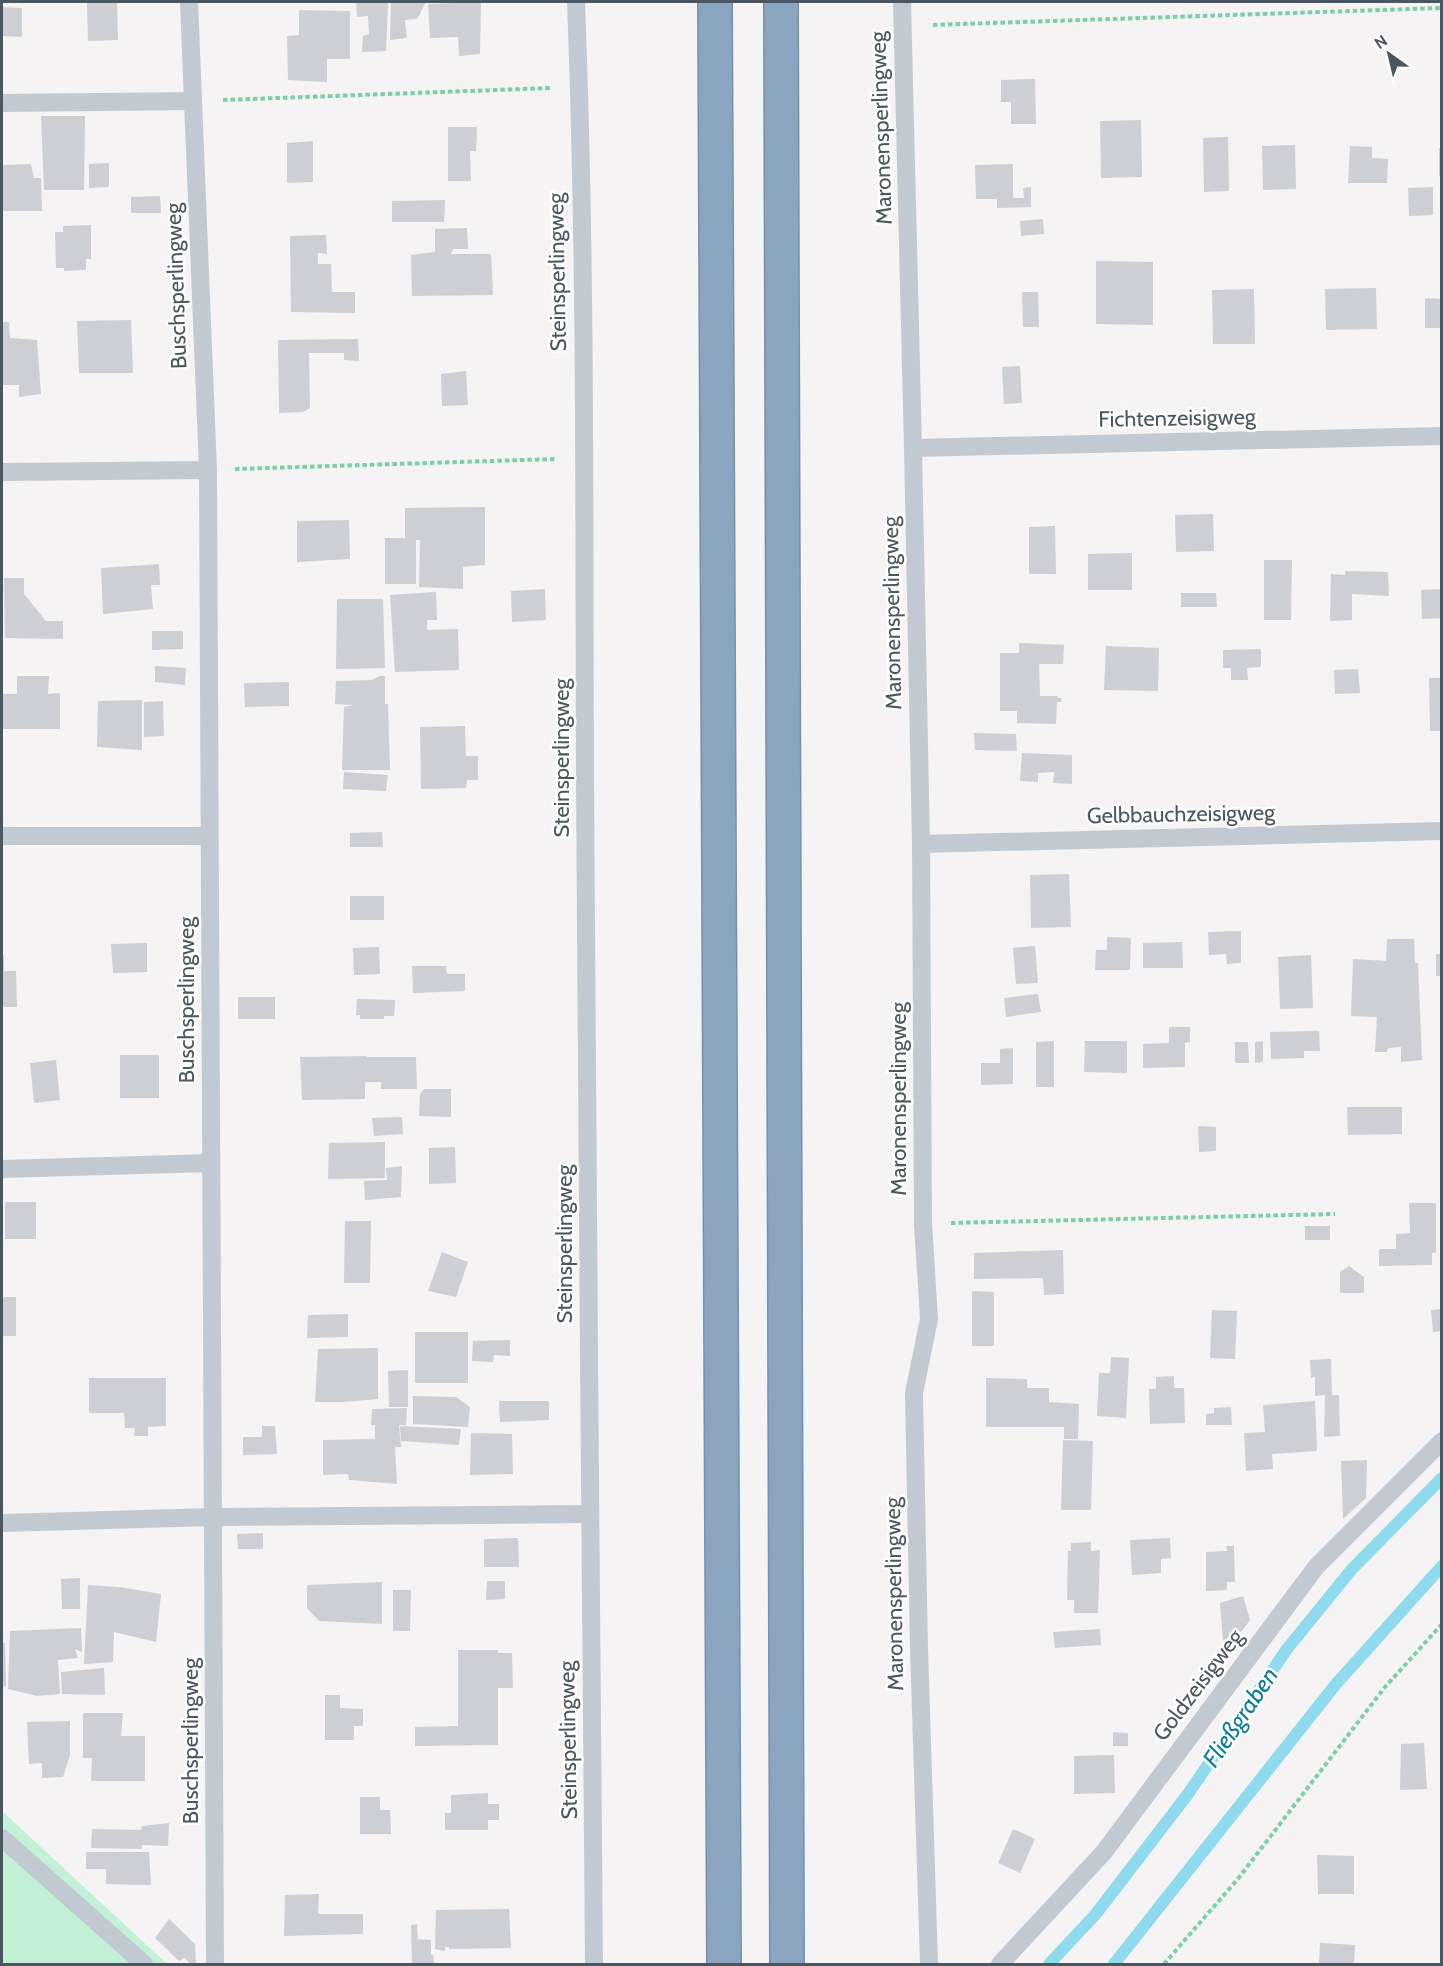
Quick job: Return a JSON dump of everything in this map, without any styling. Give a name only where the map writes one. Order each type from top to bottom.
[{"type":"highway","points":[[715,2],[724,1965]]},
{"type":"highway","points":[[782,2],[787,1965]]},
{"type":"lane","name":"Buschsperlingweg","points":[[189,2],[208,470],[215,1965]]},
{"type":"lane","name":"Steinsperlingweg","points":[[576,2],[583,458],[594,1965]]},
{"type":"lane","name":"Maronensperlingweg","points":[[902,2],[921,844],[923,1224],[929,1319],[914,1393],[919,1659],[929,1965]]},
{"type":"lane","points":[[2,103],[193,101]]},
{"type":"lane","name":"Fichtenzeisigweg","points":[[913,448],[1442,436]]},
{"type":"lane","points":[[2,472],[208,470]]},
{"type":"lane","name":"Gelbbauchzeisigweg","points":[[921,844],[1442,831]]},
{"type":"lane","points":[[2,836],[209,836]]},
{"type":"lane","points":[[2,1169],[211,1163]]},
{"type":"lane","name":"Goldzeisigweg","points":[[1000,1965],[1104,1852],[1316,1567],[1442,1441]]},
{"type":"lane","points":[[2,1523],[213,1517],[590,1514]]},
{"type":"lane","points":[[2,1838],[144,1965]]},
{"type":"path","points":[[902,26],[1442,8]]},
{"type":"path","points":[[193,101],[579,87]]},
{"type":"path","points":[[208,470],[583,458]]},
{"type":"path","name":"Maronensperlingweg","points":[[923,1224],[1335,1214]]},
{"type":"path","points":[[1164,1965],[1237,1880],[1386,1687],[1442,1624]]},
{"type":"green space","points":[[2,1811],[167,1964],[2,1964]]},
{"type":"building","points":[[117,2],[118,40],[88,41],[87,3]]},
{"type":"building","points":[[356,2],[388,2],[386,51],[362,52],[363,36],[369,34],[368,16],[357,17]]},
{"type":"building","points":[[391,2],[426,2],[417,19],[405,20],[407,38],[390,40]]},
{"type":"building","points":[[481,2],[480,54],[459,56],[458,37],[430,38],[428,4]]},
{"type":"building","points":[[2,7],[22,8],[22,37],[2,36]]},
{"type":"building","points":[[299,10],[350,11],[350,59],[327,59],[327,82],[288,80],[287,36],[299,35]]},
{"type":"building","points":[[1035,79],[1036,124],[1011,124],[1011,102],[1001,102],[1001,80]]},
{"type":"building","points":[[41,116],[85,116],[84,190],[44,190]]},
{"type":"building","points":[[1141,120],[1142,177],[1101,178],[1100,121]]},
{"type":"building","points":[[448,127],[477,127],[476,151],[470,151],[471,181],[448,181]]},
{"type":"building","points":[[1228,137],[1229,191],[1204,192],[1203,138]]},
{"type":"building","points":[[313,141],[313,182],[287,183],[287,143]]},
{"type":"building","points":[[1295,145],[1296,189],[1263,190],[1262,146]]},
{"type":"building","points":[[1350,146],[1372,147],[1372,158],[1388,159],[1387,183],[1348,183]]},
{"type":"building","points":[[1439,148],[1442,148],[1442,176],[1439,176]]},
{"type":"building","points":[[109,163],[109,187],[89,188],[89,164]]},
{"type":"building","points":[[31,164],[34,178],[41,178],[42,211],[2,211],[2,165]]},
{"type":"building","points":[[1013,164],[1013,198],[1024,198],[1023,188],[1031,187],[1031,207],[997,208],[997,199],[976,199],[975,165]]},
{"type":"building","points":[[1433,187],[1433,215],[1409,216],[1408,188]]},
{"type":"building","points":[[160,196],[161,213],[131,213],[131,197]]},
{"type":"building","points":[[445,200],[444,222],[392,222],[392,201]]},
{"type":"building","points":[[1043,219],[1044,234],[1021,236],[1020,221]]},
{"type":"building","points":[[91,225],[91,259],[86,259],[86,270],[64,271],[64,268],[56,268],[55,232],[63,232],[63,226]]},
{"type":"building","points":[[467,228],[468,249],[453,249],[451,254],[491,254],[493,295],[412,296],[411,255],[435,252],[435,229]]},
{"type":"building","points":[[326,235],[327,254],[318,253],[318,264],[331,264],[332,292],[355,292],[355,313],[291,312],[290,236]]},
{"type":"building","points":[[1096,261],[1153,262],[1153,325],[1096,324]]},
{"type":"building","points":[[1376,288],[1377,329],[1326,330],[1325,289]]},
{"type":"building","points":[[1254,289],[1255,344],[1213,344],[1212,290]]},
{"type":"building","points":[[1022,292],[1038,292],[1039,327],[1023,327]]},
{"type":"building","points":[[1425,298],[1442,299],[1442,328],[1425,328]]},
{"type":"building","points":[[131,320],[133,373],[79,373],[77,321]]},
{"type":"building","points":[[2,322],[9,322],[10,338],[37,340],[41,394],[19,397],[19,385],[2,385]]},
{"type":"building","points":[[358,339],[359,361],[344,360],[344,353],[309,353],[310,408],[303,412],[279,413],[278,340]]},
{"type":"building","points":[[1020,366],[1022,403],[1004,404],[1002,367]]},
{"type":"building","points":[[466,371],[468,405],[442,406],[441,374]]},
{"type":"building","points":[[485,507],[485,565],[463,567],[463,589],[419,587],[420,540],[416,540],[416,584],[385,584],[385,538],[405,538],[405,508]]},
{"type":"building","points":[[1213,514],[1214,551],[1176,552],[1175,515]]},
{"type":"building","points":[[349,520],[350,559],[297,562],[297,521]]},
{"type":"building","points":[[1055,526],[1056,574],[1029,574],[1029,527]]},
{"type":"building","points":[[1132,553],[1132,590],[1088,590],[1088,554]]},
{"type":"building","points":[[1264,560],[1292,560],[1291,620],[1264,620]]},
{"type":"building","points":[[159,564],[160,585],[151,585],[153,609],[103,614],[101,568]]},
{"type":"building","points":[[1345,571],[1388,572],[1389,596],[1352,594],[1352,620],[1330,621],[1331,574],[1345,575]]},
{"type":"building","points":[[4,578],[24,578],[24,594],[46,621],[63,621],[63,639],[5,638]]},
{"type":"building","points":[[545,589],[546,620],[512,622],[511,591]]},
{"type":"building","points":[[1442,589],[1442,618],[1422,619],[1421,590]]},
{"type":"building","points":[[436,592],[437,620],[427,620],[427,630],[458,629],[459,670],[395,672],[390,595]]},
{"type":"building","points":[[1181,593],[1216,593],[1217,607],[1181,607]]},
{"type":"building","points":[[337,599],[383,599],[385,668],[336,669]]},
{"type":"building","points":[[152,631],[183,631],[183,649],[152,650]]},
{"type":"building","points":[[1019,643],[1064,645],[1063,664],[1039,664],[1040,696],[1061,698],[1061,702],[1057,702],[1056,724],[1017,723],[1017,711],[1000,711],[1000,653],[1019,653]]},
{"type":"building","points":[[1106,646],[1159,648],[1158,691],[1104,690]]},
{"type":"building","points":[[1261,649],[1261,667],[1247,668],[1248,680],[1231,680],[1231,668],[1223,668],[1223,650]]},
{"type":"building","points":[[155,666],[186,668],[185,685],[155,682]]},
{"type":"building","points":[[1358,669],[1360,693],[1335,694],[1334,670]]},
{"type":"building","points":[[17,676],[49,676],[48,694],[60,693],[60,729],[2,729],[2,694],[17,694]]},
{"type":"building","points":[[385,676],[390,770],[342,770],[344,707],[353,705],[335,704],[336,681],[372,680]]},
{"type":"building","points":[[1429,678],[1442,678],[1442,731],[1430,731]]},
{"type":"building","points":[[289,682],[289,706],[245,707],[244,683]]},
{"type":"building","points":[[142,700],[142,750],[97,747],[98,701]]},
{"type":"building","points":[[163,701],[164,736],[144,737],[144,702]]},
{"type":"building","points":[[465,726],[466,756],[478,756],[478,780],[467,780],[466,788],[421,789],[420,727]]},
{"type":"building","points":[[974,733],[1016,734],[1017,751],[975,750]]},
{"type":"building","points":[[1022,753],[1072,755],[1072,784],[1053,783],[1054,772],[1038,773],[1038,782],[1020,781]]},
{"type":"building","points":[[344,772],[388,775],[386,791],[343,789]]},
{"type":"building","points":[[382,832],[383,847],[350,847],[350,833]]},
{"type":"building","points":[[1069,874],[1071,927],[1031,928],[1030,875]]},
{"type":"building","points":[[350,896],[384,896],[384,920],[350,920]]},
{"type":"building","points":[[1241,931],[1241,963],[1227,964],[1226,954],[1209,955],[1208,932]]},
{"type":"building","points":[[1107,937],[1131,938],[1130,970],[1095,970],[1096,950],[1107,950]]},
{"type":"building","points":[[1387,939],[1414,939],[1415,963],[1418,963],[1422,1060],[1401,1062],[1401,1047],[1388,1048],[1387,1052],[1375,1052],[1377,1017],[1351,1016],[1353,959],[1386,961]]},
{"type":"building","points":[[1182,942],[1183,968],[1143,968],[1143,943]]},
{"type":"building","points":[[147,943],[147,972],[113,973],[111,944]]},
{"type":"building","points":[[1035,946],[1038,983],[1016,984],[1013,948]]},
{"type":"building","points":[[379,947],[380,974],[354,975],[353,948]]},
{"type":"building","points":[[1436,954],[1442,954],[1442,976],[1436,976]]},
{"type":"building","points":[[2,955],[4,955],[4,971],[16,971],[17,1007],[2,1007]]},
{"type":"building","points":[[1311,955],[1313,1008],[1280,1009],[1278,957]]},
{"type":"building","points":[[412,966],[446,966],[447,974],[465,974],[465,991],[413,993]]},
{"type":"building","points":[[1038,994],[1041,1012],[1006,1017],[1004,998]]},
{"type":"building","points":[[238,997],[275,997],[275,1019],[238,1019]]},
{"type":"building","points":[[357,999],[395,1000],[394,1016],[384,1016],[384,1019],[360,1019],[360,1015],[356,1015]]},
{"type":"building","points":[[1169,1027],[1190,1027],[1190,1042],[1185,1043],[1185,1067],[1143,1068],[1143,1044],[1169,1043]]},
{"type":"building","points":[[1319,1031],[1320,1051],[1304,1051],[1304,1058],[1271,1059],[1270,1032]]},
{"type":"building","points":[[1054,1041],[1054,1087],[1036,1087],[1036,1042]]},
{"type":"building","points":[[1085,1041],[1127,1041],[1127,1073],[1084,1072]]},
{"type":"building","points":[[1263,1041],[1263,1062],[1255,1063],[1255,1042]]},
{"type":"building","points":[[1235,1042],[1248,1042],[1249,1063],[1235,1063]]},
{"type":"building","points":[[1013,1048],[1013,1084],[981,1085],[981,1063],[1000,1063],[1000,1049]]},
{"type":"building","points":[[120,1055],[159,1055],[159,1098],[120,1098]]},
{"type":"building","points":[[300,1057],[416,1057],[417,1089],[381,1089],[381,1082],[365,1082],[365,1099],[302,1100]]},
{"type":"building","points":[[56,1060],[60,1100],[34,1103],[30,1063]]},
{"type":"building","points":[[424,1089],[451,1089],[451,1117],[419,1116],[420,1094]]},
{"type":"building","points":[[1347,1107],[1402,1107],[1402,1134],[1348,1135]]},
{"type":"building","points":[[402,1117],[403,1134],[374,1136],[372,1118]]},
{"type":"building","points":[[1198,1126],[1216,1127],[1216,1151],[1199,1152]]},
{"type":"building","points":[[385,1142],[385,1178],[328,1179],[329,1143]]},
{"type":"building","points":[[455,1147],[456,1183],[429,1184],[429,1148]]},
{"type":"building","points":[[402,1166],[401,1197],[365,1200],[364,1181],[387,1180],[386,1168]]},
{"type":"building","points":[[5,1202],[36,1202],[36,1239],[5,1239]]},
{"type":"building","points":[[1409,1203],[1436,1203],[1436,1253],[1432,1253],[1432,1265],[1379,1266],[1379,1249],[1396,1249],[1396,1234],[1410,1233]]},
{"type":"building","points":[[345,1221],[371,1221],[370,1283],[344,1283]]},
{"type":"building","points":[[1305,1226],[1330,1226],[1330,1240],[1305,1240]]},
{"type":"building","points":[[1063,1250],[1064,1294],[1044,1295],[1043,1278],[974,1279],[974,1253]]},
{"type":"building","points":[[442,1252],[468,1262],[456,1297],[428,1291]]},
{"type":"building","points":[[1349,1266],[1364,1277],[1364,1293],[1340,1293],[1340,1272]]},
{"type":"building","points":[[972,1291],[994,1292],[994,1346],[972,1346]]},
{"type":"building","points":[[2,1297],[16,1297],[16,1336],[2,1336]]},
{"type":"building","points":[[1442,1309],[1442,1331],[1433,1332],[1431,1310]]},
{"type":"building","points":[[1212,1310],[1237,1311],[1235,1359],[1210,1358]]},
{"type":"building","points":[[348,1314],[348,1337],[307,1338],[308,1315]]},
{"type":"building","points":[[415,1332],[468,1332],[468,1383],[415,1383]]},
{"type":"building","points":[[510,1340],[510,1356],[494,1355],[493,1362],[472,1361],[473,1341]]},
{"type":"building","points":[[378,1348],[378,1399],[315,1402],[318,1349]]},
{"type":"building","points":[[1111,1357],[1129,1358],[1126,1418],[1097,1416],[1099,1373],[1110,1373]]},
{"type":"building","points":[[1331,1359],[1332,1395],[1339,1395],[1340,1436],[1324,1437],[1325,1395],[1315,1396],[1315,1377],[1311,1378],[1310,1360]]},
{"type":"building","points":[[408,1370],[408,1407],[389,1407],[388,1371]]},
{"type":"building","points":[[1174,1376],[1174,1388],[1184,1388],[1185,1423],[1150,1424],[1149,1389],[1156,1389],[1156,1377]]},
{"type":"building","points":[[89,1378],[166,1378],[166,1426],[148,1427],[148,1436],[134,1436],[135,1428],[125,1428],[124,1413],[89,1413]]},
{"type":"building","points":[[986,1378],[1027,1379],[1027,1388],[1049,1388],[1049,1402],[1079,1404],[1078,1439],[1064,1439],[1064,1427],[986,1427]]},
{"type":"building","points":[[413,1396],[456,1397],[470,1407],[468,1427],[413,1424]]},
{"type":"building","points":[[499,1401],[549,1401],[549,1420],[500,1422]]},
{"type":"building","points":[[1315,1401],[1317,1451],[1272,1454],[1273,1469],[1246,1471],[1244,1433],[1265,1432],[1263,1405]]},
{"type":"building","points":[[1231,1407],[1232,1425],[1206,1425],[1206,1414],[1214,1413],[1214,1408]]},
{"type":"building","points":[[407,1408],[406,1425],[399,1425],[401,1447],[395,1447],[397,1484],[349,1480],[348,1474],[323,1475],[323,1440],[375,1439],[375,1425],[371,1425],[372,1409]]},
{"type":"building","points":[[262,1426],[275,1426],[277,1454],[243,1455],[243,1437],[262,1437]]},
{"type":"building","points":[[400,1426],[461,1429],[459,1445],[401,1441]]},
{"type":"building","points":[[471,1433],[512,1434],[513,1474],[470,1475]]},
{"type":"building","points":[[1063,1440],[1093,1441],[1091,1510],[1061,1510]]},
{"type":"building","points":[[1367,1460],[1366,1498],[1343,1519],[1341,1461]]},
{"type":"building","points":[[263,1533],[263,1549],[238,1549],[237,1534]]},
{"type":"building","points":[[518,1538],[519,1567],[484,1567],[484,1539]]},
{"type":"building","points":[[1170,1538],[1171,1558],[1161,1559],[1161,1573],[1132,1575],[1130,1540]]},
{"type":"building","points":[[1091,1542],[1091,1551],[1100,1550],[1098,1613],[1074,1613],[1074,1600],[1067,1600],[1068,1551],[1071,1551],[1071,1543]]},
{"type":"building","points":[[1226,1546],[1234,1546],[1235,1582],[1227,1582],[1227,1590],[1206,1591],[1206,1552],[1227,1551]]},
{"type":"building","points":[[80,1578],[80,1609],[62,1609],[61,1579]]},
{"type":"building","points":[[487,1581],[505,1581],[505,1599],[486,1600]]},
{"type":"building","points":[[382,1582],[382,1624],[319,1621],[307,1608],[307,1585]]},
{"type":"building","points":[[88,1585],[119,1587],[161,1594],[156,1642],[114,1632],[113,1662],[84,1664]]},
{"type":"building","points":[[393,1590],[411,1590],[410,1631],[393,1631]]},
{"type":"building","points":[[1243,1596],[1250,1620],[1242,1631],[1223,1641],[1220,1603]]},
{"type":"building","points":[[81,1628],[82,1652],[75,1649],[78,1658],[58,1660],[60,1694],[37,1696],[8,1689],[10,1631]]},
{"type":"building","points":[[1100,1629],[1101,1645],[1055,1648],[1053,1632]]},
{"type":"building","points":[[2,1643],[5,1643],[6,1686],[2,1686]]},
{"type":"building","points":[[458,1650],[498,1650],[498,1653],[512,1653],[513,1688],[498,1688],[498,1745],[415,1746],[415,1727],[458,1726]]},
{"type":"building","points":[[104,1668],[105,1695],[62,1694],[61,1672]]},
{"type":"building","points":[[325,1695],[340,1695],[340,1708],[363,1709],[363,1726],[354,1726],[354,1740],[325,1740]]},
{"type":"building","points":[[83,1713],[123,1713],[121,1736],[145,1736],[145,1781],[91,1781],[92,1758],[83,1758]]},
{"type":"building","points":[[70,1721],[70,1755],[63,1777],[42,1778],[42,1763],[29,1764],[27,1722]]},
{"type":"building","points":[[1113,1732],[1128,1733],[1128,1746],[1113,1746]]},
{"type":"building","points":[[1424,1743],[1427,1789],[1400,1790],[1401,1744]]},
{"type":"building","points":[[1114,1755],[1115,1793],[1074,1794],[1074,1756]]},
{"type":"building","points":[[488,1793],[488,1804],[499,1804],[499,1820],[488,1820],[488,1830],[445,1830],[445,1813],[451,1813],[451,1795]]},
{"type":"building","points":[[360,1797],[380,1797],[380,1810],[390,1810],[391,1834],[360,1834]]},
{"type":"building","points":[[169,1823],[168,1846],[142,1845],[142,1849],[91,1848],[92,1829],[141,1830],[142,1826]]},
{"type":"building","points":[[1013,1829],[1035,1839],[1020,1873],[998,1863]]},
{"type":"building","points":[[86,1852],[149,1852],[151,1885],[106,1884],[106,1869],[86,1869]]},
{"type":"building","points":[[1317,1855],[1354,1856],[1354,1894],[1318,1894]]},
{"type":"building","points":[[319,1894],[318,1914],[363,1914],[363,1934],[284,1936],[285,1895]]},
{"type":"building","points":[[509,1909],[511,1948],[449,1949],[445,1947],[445,1951],[435,1949],[436,1910]]},
{"type":"building","points":[[169,1919],[195,1944],[196,1964],[191,1964],[184,1958],[179,1961],[155,1938]]},
{"type":"building","points":[[417,1924],[418,1939],[431,1940],[434,1964],[412,1964],[411,1925]]},
{"type":"building","points":[[1320,1943],[1355,1945],[1354,1964],[1319,1964]]},
{"type":"waterway","name":"Fließgraben","points":[[1049,1964],[1095,1915],[1188,1794],[1287,1649],[1352,1569],[1442,1478]]},
{"type":"waterway","name":"Fließgraben","points":[[1114,1964],[1336,1684],[1442,1566]]}]
